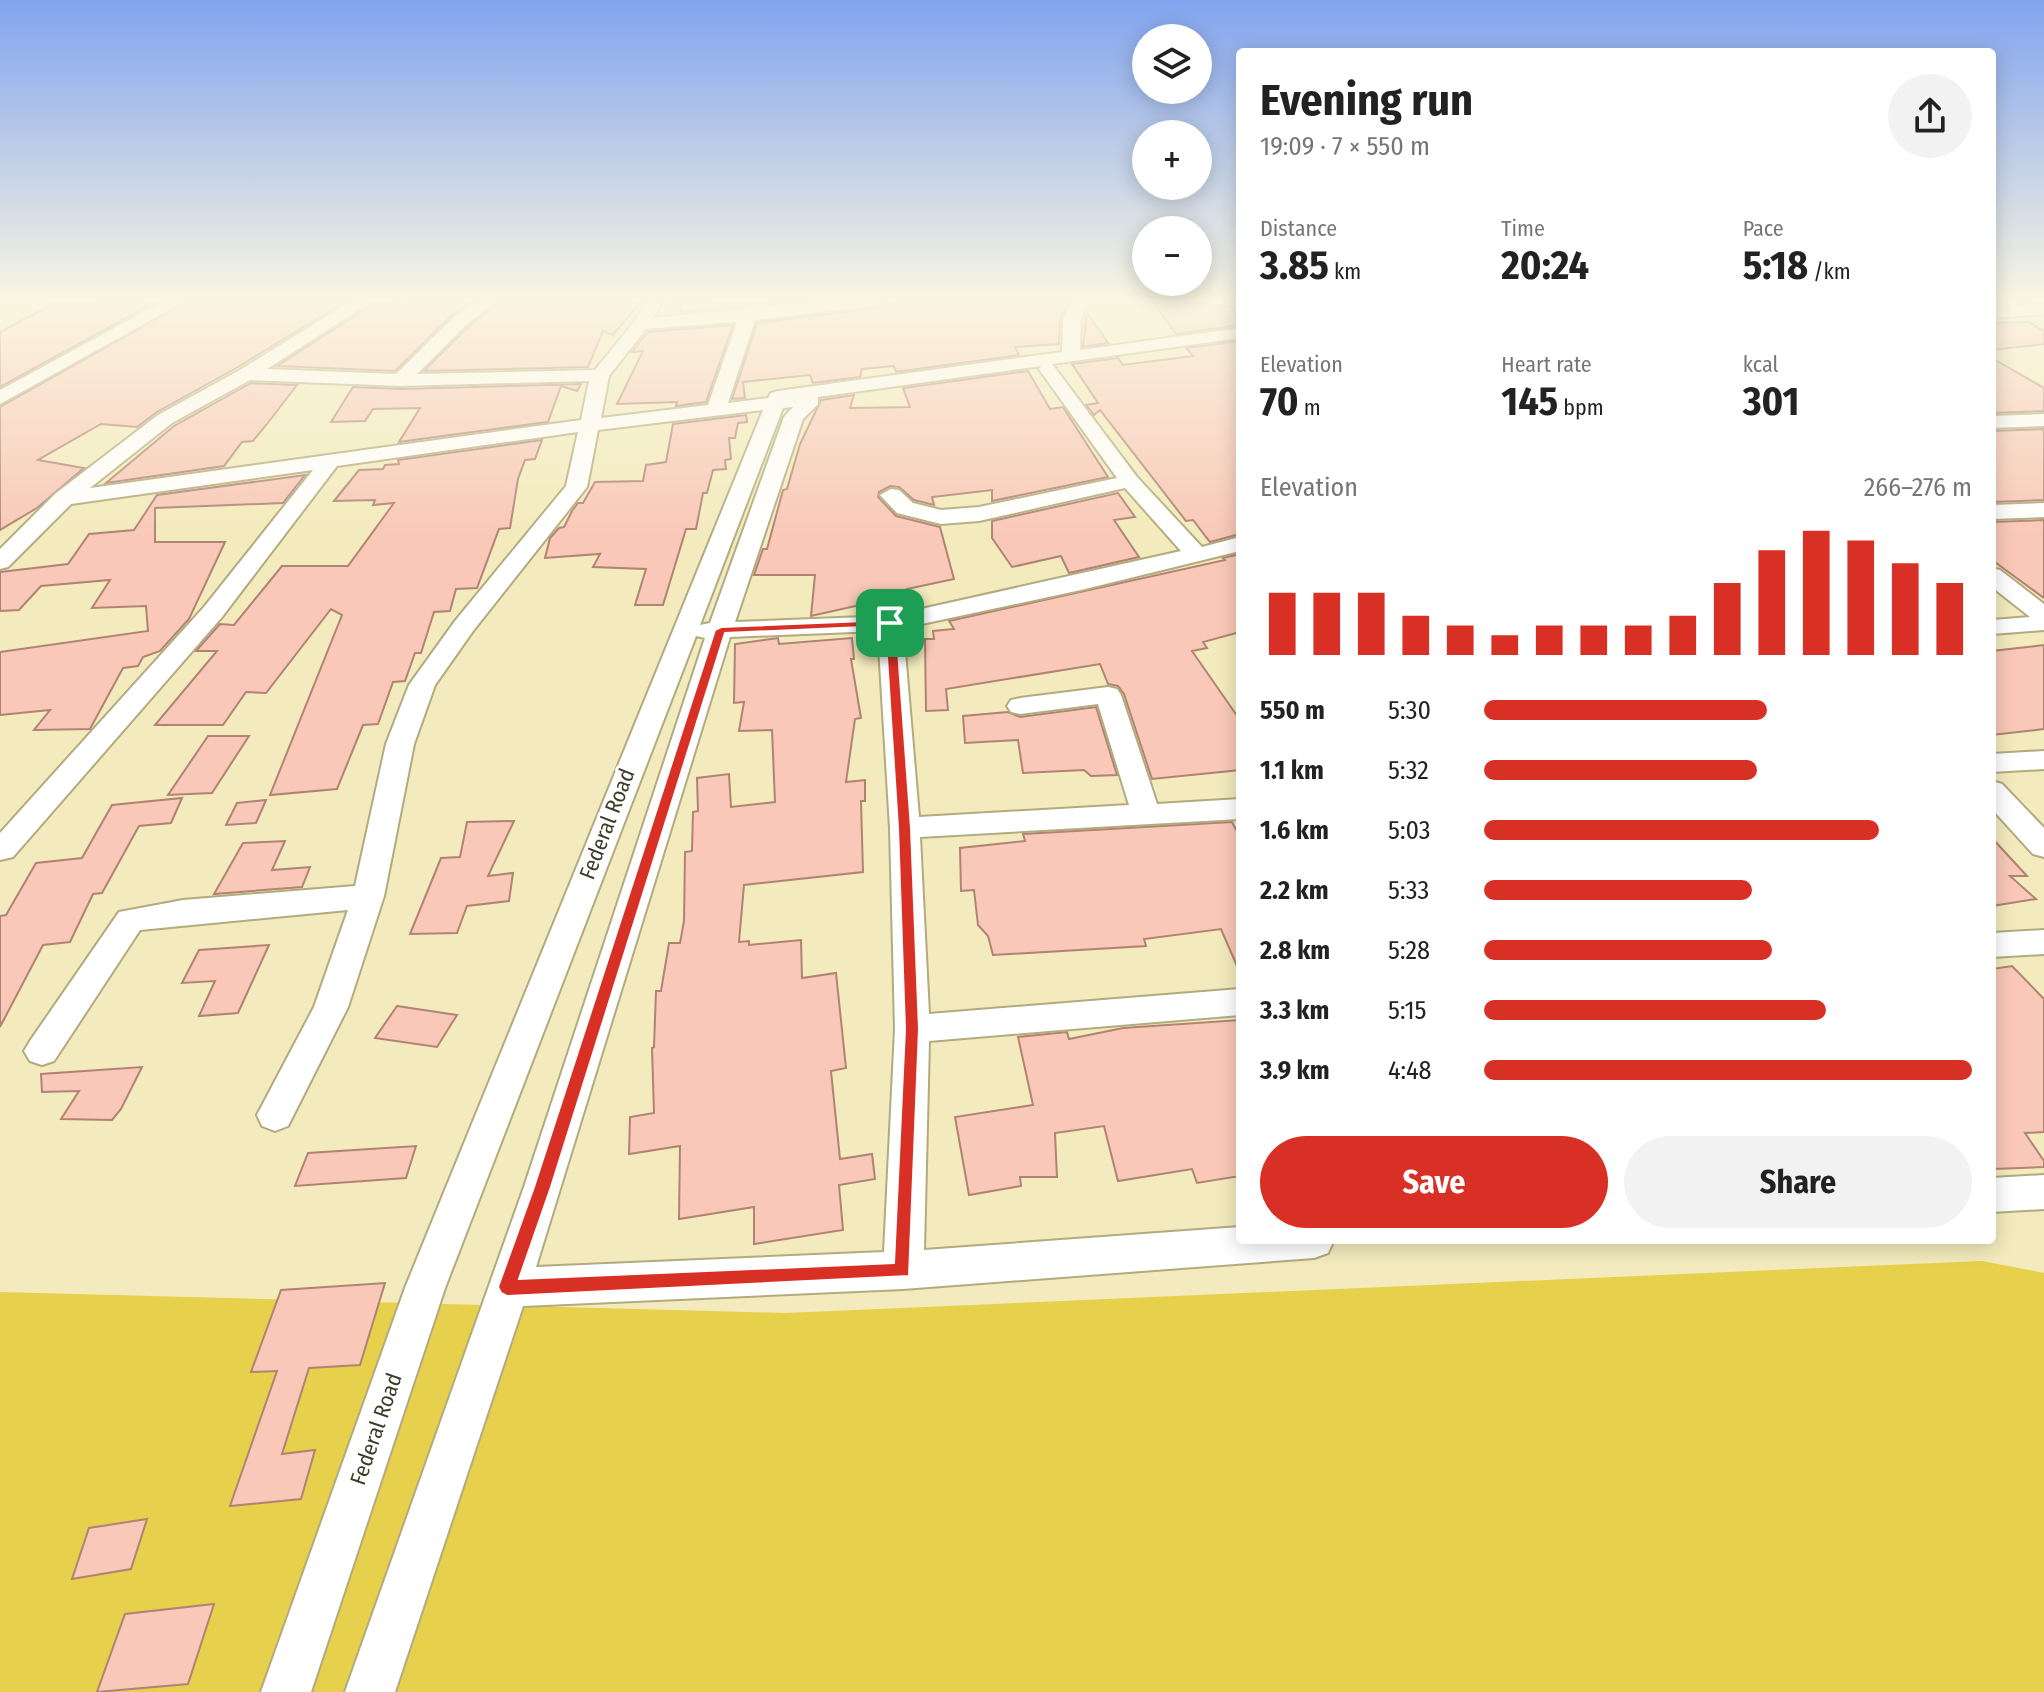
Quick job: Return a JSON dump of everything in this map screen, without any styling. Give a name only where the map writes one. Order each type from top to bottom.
[{"type":"street","points":[[0,398],[37,378]]},
{"type":"street","points":[[0,562],[64,498],[165,419],[240,378]]},
{"type":"street","points":[[349,378],[482,378]]},
{"type":"street","points":[[275,1115],[331,1007],[368,896],[400,744],[422,685],[464,626],[576,487],[599,378]]},
{"type":"street","points":[[717,408],[727,378]]},
{"type":"street","points":[[794,401],[778,397],[910,378]]},
{"type":"street","points":[[64,498],[717,408],[977,378]]},
{"type":"street","points":[[1055,378],[1130,481],[1196,554]]},
{"type":"street","points":[[370,1692],[543,1187],[721,630],[794,417],[794,401]]},
{"type":"street","name":"Federal Road","points":[[286,1692],[425,1288],[683,631],[740,499],[794,401]]},
{"type":"street","points":[[1996,422],[2044,420]]},
{"type":"street","points":[[2,850],[213,612],[328,464]]},
{"type":"street","points":[[891,495],[905,508],[941,517],[979,514],[1130,481]]},
{"type":"street","points":[[1996,512],[2044,510]]},
{"type":"street","points":[[683,631],[890,623],[1081,583],[1236,545]]},
{"type":"street","points":[[1996,578],[2044,616]]},
{"type":"street","points":[[890,623],[905,828],[912,1029],[903,1270]]},
{"type":"street","points":[[1996,627],[2044,623]]},
{"type":"street","points":[[1020,706],[1064,687],[1108,695],[1146,814]]},
{"type":"street","points":[[1996,763],[2044,760]]},
{"type":"street","points":[[1996,795],[2044,847]]},
{"type":"street","points":[[905,828],[1236,809]]},
{"type":"street","points":[[42,1051],[130,920],[183,912],[271,907],[368,896]]},
{"type":"street","points":[[1996,945],[2044,942]]},
{"type":"street","points":[[912,1029],[1236,1002]]},
{"type":"street","points":[[1996,1195],[2044,1192]]},
{"type":"street","points":[[507,1287],[903,1270],[1259,1244]]},
{"type":"shaded area","points":[[1982,1261],[2044,1273],[2044,1692],[0,1692],[0,1292],[786,1313]]},
{"type":"building","points":[[0,378],[17,378],[0,387]]},
{"type":"building","points":[[52,378],[218,378],[157,412],[137,427],[101,424],[38,460],[84,468],[37,508],[0,530],[0,407]]},
{"type":"building","points":[[630,378],[714,378],[706,402],[676,406],[677,402],[617,404]]},
{"type":"building","points":[[739,378],[782,378],[743,382],[745,398],[732,399]]},
{"type":"building","points":[[811,378],[852,378],[813,383]]},
{"type":"building","points":[[977,378],[1032,378],[1050,409],[1063,407],[1108,477],[992,501],[992,490],[932,497],[934,505],[914,500],[899,487],[890,486],[879,492],[878,497],[896,516],[940,527],[954,579],[907,589],[909,594],[811,616],[815,575],[754,575],[763,549],[767,549],[783,490],[787,489],[800,444],[821,400],[854,395],[850,408],[910,407],[903,388]]},
{"type":"building","points":[[1081,378],[1236,378],[1236,535],[1210,542],[1193,520],[1186,521],[1100,410],[1094,415],[1086,405],[1098,403]]},
{"type":"building","points":[[1996,378],[2027,378],[2044,388],[2044,411],[1996,413]]},
{"type":"building","points":[[251,383],[297,385],[253,441],[242,442],[224,466],[106,483],[174,426]]},
{"type":"building","points":[[581,384],[577,391],[561,386],[548,422],[399,442],[420,408],[373,409],[365,421],[331,422],[353,387],[401,389]]},
{"type":"building","points":[[746,415],[747,422],[738,423],[735,438],[729,438],[731,459],[725,460],[726,469],[713,470],[707,493],[703,493],[696,529],[686,529],[663,605],[635,605],[646,569],[593,567],[600,554],[545,558],[550,538],[564,527],[572,511],[578,503],[583,503],[595,482],[643,481],[646,465],[666,462],[673,424]]},
{"type":"building","points":[[2044,429],[2044,500],[1996,502],[1996,431]]},
{"type":"building","points":[[542,440],[535,459],[525,460],[518,479],[510,528],[499,529],[477,588],[456,589],[450,611],[434,612],[421,653],[415,653],[405,681],[393,682],[378,724],[363,725],[337,789],[270,795],[342,615],[331,609],[266,693],[246,692],[223,725],[155,725],[217,651],[196,651],[220,624],[234,625],[282,566],[348,566],[394,503],[373,505],[375,500],[334,501],[359,470],[383,469],[385,465],[399,464],[398,460]]},
{"type":"building","points":[[305,475],[283,503],[155,508],[155,542],[225,542],[189,619],[160,651],[143,657],[138,666],[123,668],[90,729],[34,730],[50,710],[0,715],[0,652],[148,631],[146,606],[92,608],[110,580],[41,586],[19,610],[0,611],[0,572],[68,564],[89,534],[134,530],[157,495]]},
{"type":"building","points":[[1118,493],[1135,517],[1114,520],[1139,557],[1069,573],[1061,556],[1012,567],[992,538],[992,521]]},
{"type":"building","points":[[2044,520],[2044,598],[1996,563],[1996,522]]},
{"type":"building","points":[[1236,555],[1236,633],[1203,642],[1207,648],[1192,651],[1236,714],[1236,770],[1152,779],[1124,694],[1118,686],[1108,684],[1100,664],[946,689],[948,710],[926,711],[925,639],[934,639],[933,631],[954,629],[949,621],[1225,560],[1223,558]]},
{"type":"building","points":[[778,638],[779,644],[852,638],[854,659],[851,659],[861,718],[855,719],[846,782],[865,780],[865,801],[861,801],[863,872],[744,885],[739,942],[749,941],[749,945],[801,940],[802,978],[836,973],[846,1068],[831,1071],[840,1159],[872,1154],[875,1179],[839,1185],[843,1230],[754,1244],[754,1207],[679,1219],[680,1146],[629,1154],[630,1117],[654,1113],[652,1048],[656,991],[661,991],[669,943],[680,943],[684,921],[685,852],[692,851],[693,812],[698,811],[697,778],[729,774],[731,807],[775,802],[772,730],[739,731],[744,702],[734,703],[735,644]]},
{"type":"building","points":[[2044,645],[2044,729],[1996,735],[1996,651]]},
{"type":"building","points":[[1096,707],[1117,775],[1091,776],[1084,770],[1023,773],[1018,740],[965,743],[963,716],[1008,712],[1020,717]]},
{"type":"building","points":[[208,736],[249,736],[212,793],[168,795]]},
{"type":"building","points":[[182,798],[171,823],[139,826],[102,893],[93,894],[70,942],[43,945],[0,1027],[0,916],[6,915],[36,863],[82,858],[112,805]]},
{"type":"building","points":[[266,800],[256,823],[226,825],[237,803]]},
{"type":"building","points":[[514,821],[488,876],[513,873],[509,901],[467,906],[457,933],[410,934],[441,858],[460,857],[467,822]]},
{"type":"building","points":[[1232,822],[1236,830],[1236,964],[1221,929],[1144,939],[1146,946],[993,955],[988,936],[978,925],[974,890],[961,891],[960,848],[1025,841],[1023,834]]},
{"type":"building","points":[[285,841],[272,870],[310,867],[302,887],[214,894],[243,843]]},
{"type":"building","points":[[1996,842],[2027,876],[2010,876],[2036,899],[1996,905]]},
{"type":"building","points":[[269,945],[238,1013],[199,1016],[215,981],[182,983],[199,950]]},
{"type":"building","points":[[2012,966],[2044,999],[2044,1132],[2025,1133],[2044,1161],[2044,1167],[1996,1169],[1996,968]]},
{"type":"building","points":[[397,1006],[457,1015],[437,1047],[375,1038]]},
{"type":"building","points":[[1236,1020],[1236,1177],[1197,1183],[1192,1169],[1118,1181],[1104,1126],[1055,1133],[1057,1177],[1020,1177],[1021,1186],[969,1195],[955,1117],[1033,1105],[1018,1037],[1067,1032],[1069,1039],[1123,1028]]},
{"type":"building","points":[[142,1067],[121,1109],[112,1120],[61,1119],[79,1091],[42,1092],[41,1074]]},
{"type":"building","points":[[416,1146],[406,1178],[295,1186],[308,1153]]},
{"type":"building","points":[[385,1283],[360,1365],[309,1368],[282,1454],[315,1450],[301,1499],[230,1506],[277,1371],[251,1372],[281,1290]]},
{"type":"building","points":[[147,1519],[131,1569],[72,1579],[89,1528]]},
{"type":"building","points":[[214,1604],[188,1684],[97,1692],[125,1614]]},
{"type":"route","points":[[890,623],[905,828],[912,1029],[903,1270],[507,1287],[543,1187],[721,630],[890,623]]}]
